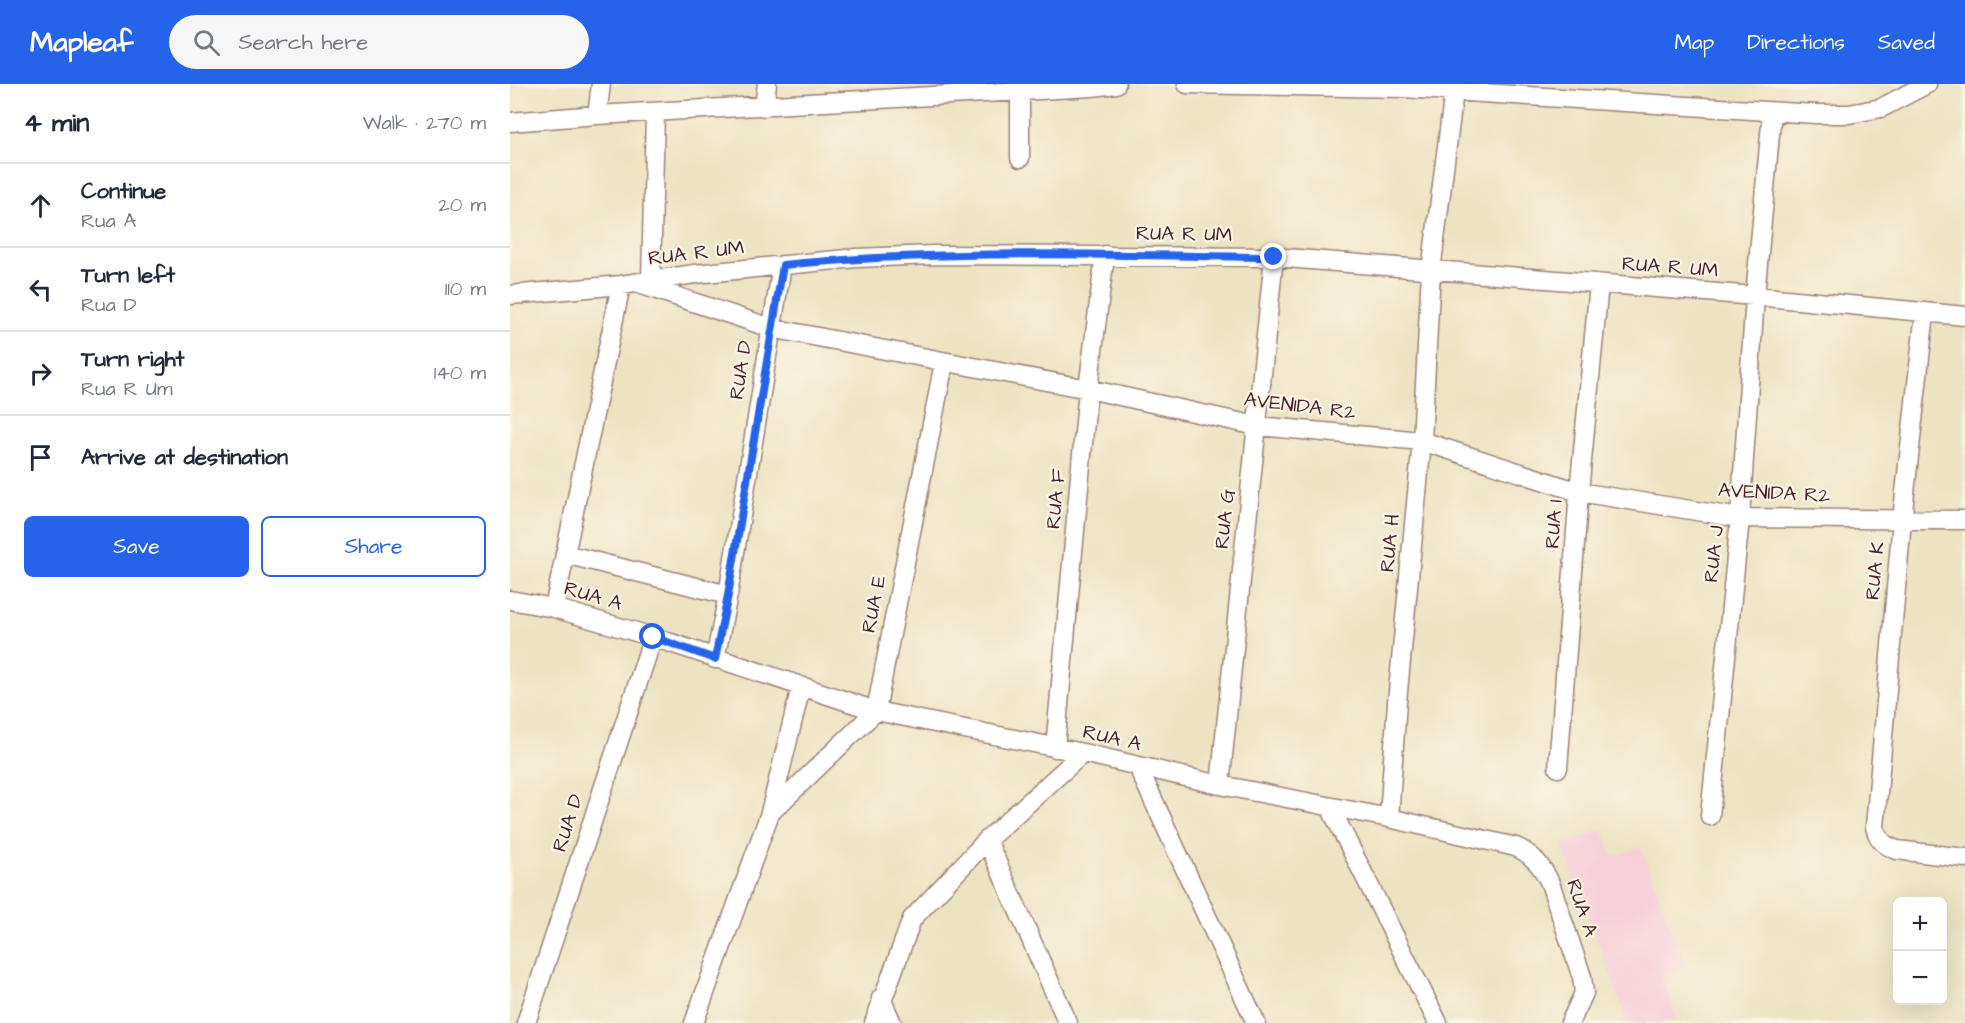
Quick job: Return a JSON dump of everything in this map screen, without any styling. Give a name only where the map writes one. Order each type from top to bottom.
[{"type":"street","points":[[597,115],[601,84]]},
{"type":"street","points":[[764,107],[767,84]]},
{"type":"street","points":[[510,122],[1116,84]]},
{"type":"street","points":[[1187,84],[1454,91],[1816,114],[1865,112],[1881,108],[1927,84]]},
{"type":"street","points":[[1020,90],[1020,159]]},
{"type":"street","name":"RUA H","points":[[1389,818],[1397,702],[1422,441],[1431,271],[1454,91]]},
{"type":"street","points":[[554,608],[565,554],[636,283],[655,112]]},
{"type":"street","name":"RUA J","points":[[1710,816],[1740,518],[1755,296],[1772,112]]},
{"type":"street","name":"RUA R UM","points":[[510,295],[856,258],[934,255],[1274,257],[1755,296],[1965,316]]},
{"type":"street","name":"RUA F","points":[[1056,748],[1089,389],[1104,255]]},
{"type":"street","name":"RUA G","points":[[1220,785],[1274,257]]},
{"type":"street","name":"RUA D","points":[[715,659],[728,595],[783,265]]},
{"type":"street","name":"AVENIDA R2","points":[[636,283],[771,328],[1089,389],[1257,426],[1422,441],[1579,492],[1740,518],[1965,520]]},
{"type":"street","name":"RUA I","points":[[1558,768],[1579,492],[1599,284]]},
{"type":"street","name":"RUA K","points":[[1925,312],[1902,520],[1875,818],[1877,835],[1887,847],[1965,858]]},
{"type":"street","name":"RUA E","points":[[876,711],[944,363]]},
{"type":"street","points":[[565,554],[728,595]]},
{"type":"street","name":"RUA A","points":[[510,600],[554,608],[653,637],[876,711],[1083,753],[1138,768],[1505,843],[1527,852],[1536,861],[1550,883],[1584,984],[1584,993],[1570,1023]]},
{"type":"street","name":"RUA D","points":[[526,1023],[653,637]]},
{"type":"street","points":[[694,1023],[770,813],[801,687]]},
{"type":"street","points":[[770,813],[876,711]]},
{"type":"street","points":[[874,1023],[881,998],[912,919],[987,840],[1083,753]]},
{"type":"street","points":[[1138,768],[1256,1023]]},
{"type":"street","points":[[1330,807],[1438,1023]]},
{"type":"street","points":[[987,840],[1068,1023]]},
{"type":"street","points":[[881,998],[892,1023]]},
{"type":"shaded area","points":[[1602,829],[1613,857],[1641,847],[1685,966],[1661,975],[1677,1018],[1662,1023],[1628,1023],[1562,845]]},
{"type":"route","points":[[653,637],[715,659],[728,595],[783,265],[856,258],[934,255],[1274,257]]}]
